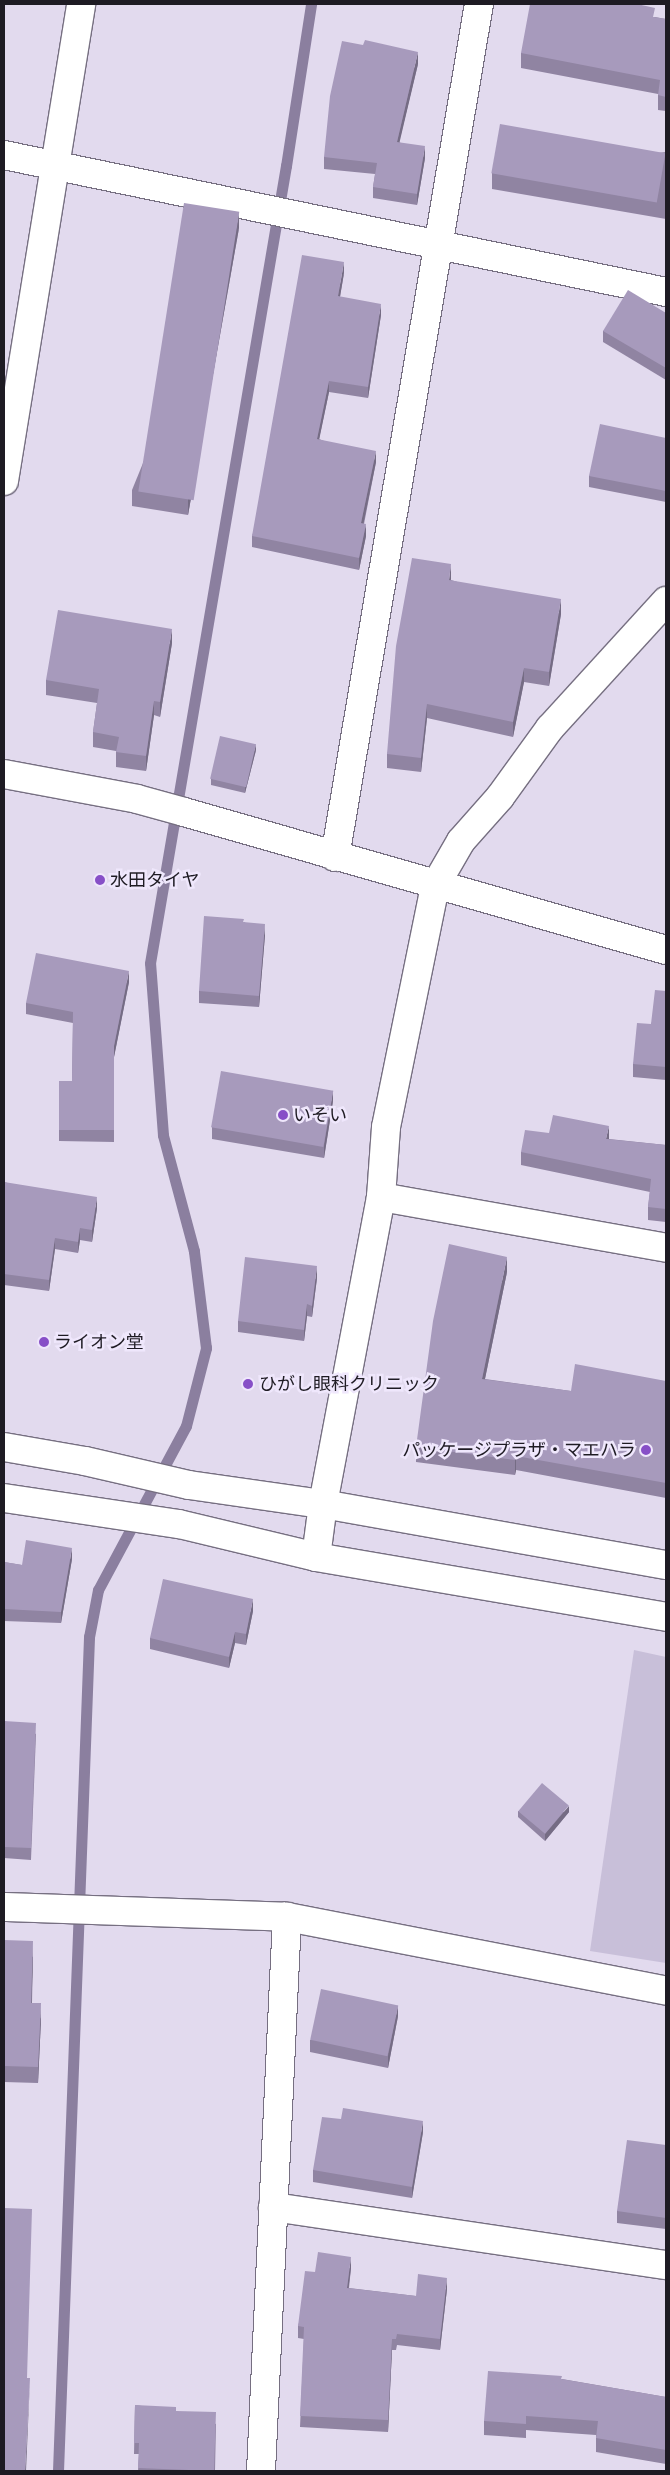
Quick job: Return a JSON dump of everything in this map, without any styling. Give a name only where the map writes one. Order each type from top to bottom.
[{"type":"street","points":[[4,481],[54,164],[82,4]]},
{"type":"street","points":[[335,857],[437,243],[479,4]]},
{"type":"street","points":[[4,154],[666,292]]},
{"type":"street","points":[[316,1557],[322,1504],[381,1197],[386,1127],[435,886],[462,841],[500,797],[550,728],[666,601]]},
{"type":"street","points":[[4,774],[137,799],[435,886],[666,950]]},
{"type":"street","points":[[381,1197],[666,1248]]},
{"type":"street","points":[[4,1447],[85,1461],[189,1485],[322,1504],[666,1565]]},
{"type":"street","points":[[4,1498],[179,1524],[316,1557],[666,1617]]},
{"type":"street","points":[[4,1908],[287,1917],[666,1991]]},
{"type":"street","points":[[261,2471],[287,1917]]},
{"type":"street","points":[[273,2207],[666,2265]]},
{"type":"shaded area","points":[[634,1650],[666,1657],[666,1963],[590,1951]]},
{"type":"building","points":[[530,4],[637,4],[655,8],[653,17],[666,19],[666,97],[658,95],[660,80],[521,53]]},
{"type":"building","points":[[365,40],[418,52],[397,142],[425,146],[417,194],[373,187],[377,163],[324,157],[330,96],[342,41],[363,45]]},
{"type":"building","points":[[500,124],[665,153],[657,202],[491,173]]},
{"type":"building","points":[[184,203],[239,212],[194,500],[138,491]]},
{"type":"building","points":[[302,255],[344,262],[338,296],[381,304],[368,387],[329,381],[317,439],[376,451],[361,523],[366,524],[359,558],[252,536]]},
{"type":"building","points":[[628,290],[666,313],[666,368],[603,331]]},
{"type":"building","points":[[600,424],[666,438],[666,491],[589,476]]},
{"type":"building","points":[[412,558],[451,564],[449,580],[561,599],[549,672],[524,668],[513,722],[427,704],[421,758],[387,754],[396,646]]},
{"type":"building","points":[[58,610],[172,629],[160,702],[154,701],[146,756],[116,752],[119,737],[93,732],[99,689],[46,680]]},
{"type":"building","points":[[220,736],[256,744],[246,787],[210,779]]},
{"type":"building","points":[[204,916],[244,919],[243,922],[265,924],[259,996],[199,991]]},
{"type":"building","points":[[36,953],[129,971],[114,1046],[114,1130],[59,1130],[59,1081],[72,1081],[73,1012],[26,1003]]},
{"type":"building","points":[[655,990],[666,991],[666,1067],[633,1064],[637,1023],[651,1024]]},
{"type":"building","points":[[221,1071],[333,1091],[323,1147],[211,1127]]},
{"type":"building","points":[[553,1115],[609,1126],[606,1139],[666,1145],[666,1209],[648,1207],[651,1179],[521,1152],[525,1130],[549,1133]]},
{"type":"building","points":[[4,1182],[97,1197],[92,1230],[80,1228],[78,1242],[55,1238],[49,1280],[4,1274]]},
{"type":"building","points":[[449,1244],[507,1257],[482,1379],[571,1391],[575,1364],[666,1381],[666,1483],[516,1456],[515,1460],[416,1447],[433,1321]]},
{"type":"building","points":[[245,1257],[317,1266],[312,1306],[307,1304],[304,1330],[238,1321]]},
{"type":"building","points":[[26,1540],[72,1548],[61,1612],[4,1609],[4,1562],[22,1565]]},
{"type":"building","points":[[163,1579],[253,1599],[246,1634],[235,1632],[229,1657],[150,1638]]},
{"type":"building","points":[[4,1721],[36,1723],[31,1848],[4,1847]]},
{"type":"building","points":[[542,1783],[569,1805],[545,1834],[518,1811]]},
{"type":"building","points":[[4,1940],[33,1941],[31,2003],[41,2003],[38,2067],[4,2066]]},
{"type":"building","points":[[321,1989],[398,2005],[387,2056],[310,2040]]},
{"type":"building","points":[[343,2108],[423,2121],[412,2187],[313,2170],[322,2117],[341,2119]]},
{"type":"building","points":[[627,2140],[666,2145],[666,2218],[617,2211]]},
{"type":"building","points":[[4,2208],[32,2209],[27,2378],[30,2378],[25,2471],[4,2471]]},
{"type":"building","points":[[318,2252],[351,2257],[347,2288],[416,2296],[418,2274],[447,2278],[440,2339],[397,2334],[396,2339],[392,2339],[388,2420],[300,2416],[304,2327],[298,2326],[305,2271],[315,2272]]},
{"type":"building","points":[[488,2371],[562,2376],[561,2379],[666,2397],[666,2450],[596,2438],[598,2421],[526,2416],[526,2424],[484,2421]]},
{"type":"building","points":[[135,2405],[176,2407],[176,2411],[216,2412],[214,2471],[138,2468],[139,2443],[134,2443]]},
{"type":"waterway","points":[[58,2471],[89,1637],[98,1590],[186,1426],[206,1348],[194,1251],[163,1135],[150,963],[286,166],[311,4]]},
{"type":"place","name":"水田タイヤ","points":[[100,880]]},
{"type":"place","name":"いそい","points":[[283,1115]]},
{"type":"place","name":"ライオン堂","points":[[44,1342]]},
{"type":"place","name":"ひがし眼科クリニック","points":[[248,1384]]},
{"type":"place","name":"パッケージプラザ・マエハラ","points":[[646,1450]]}]
